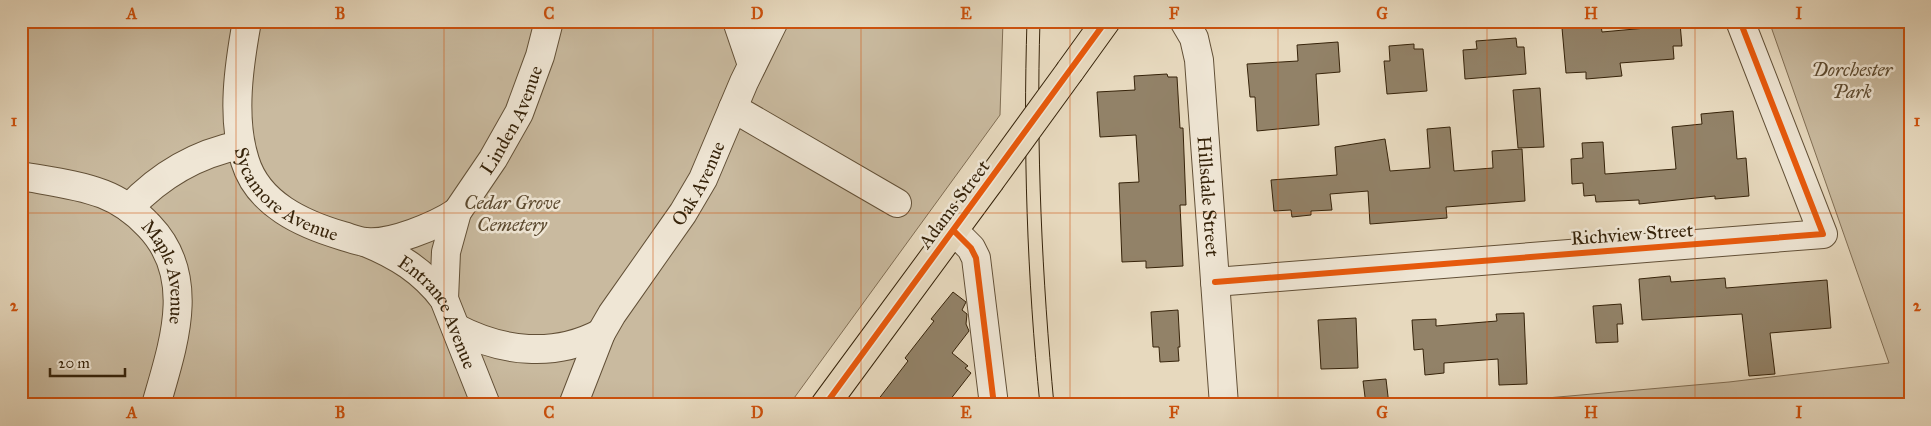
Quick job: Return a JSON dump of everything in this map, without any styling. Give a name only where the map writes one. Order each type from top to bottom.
[{"type":"main road","name":"Adams Street","points":[[825,405],[1106,21]]},
{"type":"street","name":"Sycamore Avenue","points":[[247,21],[240,87],[240,145],[251,176],[274,203],[308,224],[366,242],[393,238],[422,230],[434,226],[457,212]]},
{"type":"street","name":"Linden Avenue","points":[[444,299],[446,252],[457,212],[493,160],[518,113],[536,69],[549,21]]},
{"type":"street","points":[[737,21],[752,65]]},
{"type":"street","name":"Oak Avenue","points":[[573,405],[601,333],[623,295],[694,196],[712,160],[752,65],[774,21]]},
{"type":"street","name":"Hillsdale Street","points":[[1184,21],[1194,38],[1199,60],[1224,405]]},
{"type":"street","name":"Richview Street","points":[[1215,282],[1823,234],[1740,21]]},
{"type":"street","points":[[733,108],[897,203]]},
{"type":"street","name":"Maple Avenue","points":[[129,208],[147,189],[175,169],[210,153],[240,145]]},
{"type":"street","name":"Maple Avenue","points":[[21,176],[85,189],[116,200],[142,218],[165,244],[171,257],[178,289],[176,325],[156,405]]},
{"type":"street","points":[[953,230],[971,248],[976,258],[994,405]]},
{"type":"street","name":"Entrance Avenue","points":[[366,242],[408,263],[428,280],[444,299],[486,405]]},
{"type":"street","points":[[456,328],[497,345],[530,350],[547,350],[576,344],[601,333]]},
{"type":"green space","name":"Cedar Grove Cemetery","points":[[21,21],[1003,21],[1000,115],[789,405],[21,405]]},
{"type":"green space","name":"Dorchester Park","points":[[1769,21],[1910,21],[1910,405],[1467,405],[1729,382],[1889,363]]},
{"type":"building","points":[[1657,21],[1680,23],[1682,46],[1673,46],[1674,59],[1620,63],[1622,76],[1586,79],[1586,72],[1566,73],[1562,28],[1601,25],[1602,32],[1657,27]]},
{"type":"building","points":[[1516,38],[1517,47],[1524,47],[1526,74],[1465,79],[1463,50],[1477,49],[1476,41]]},
{"type":"building","points":[[1338,42],[1340,72],[1316,74],[1319,125],[1257,131],[1255,97],[1250,97],[1247,64],[1298,61],[1297,45]]},
{"type":"building","points":[[1414,44],[1414,49],[1423,49],[1427,91],[1387,94],[1384,61],[1390,61],[1389,46]]},
{"type":"building","points":[[1167,74],[1168,77],[1177,77],[1180,128],[1183,128],[1186,205],[1180,205],[1183,266],[1146,268],[1146,261],[1122,262],[1119,183],[1139,182],[1136,135],[1100,137],[1097,92],[1135,90],[1134,76]]},
{"type":"building","points":[[1540,88],[1544,147],[1518,148],[1513,90]]},
{"type":"building","points":[[1733,111],[1737,159],[1746,158],[1749,196],[1715,199],[1715,196],[1639,204],[1639,200],[1596,202],[1595,195],[1584,196],[1583,183],[1572,184],[1571,159],[1583,158],[1582,143],[1603,142],[1605,174],[1676,169],[1672,127],[1702,124],[1701,114]]},
{"type":"building","points":[[1450,127],[1454,171],[1493,168],[1492,151],[1522,149],[1525,201],[1446,207],[1447,218],[1370,224],[1368,191],[1330,194],[1332,210],[1311,211],[1311,215],[1292,217],[1291,210],[1274,211],[1271,180],[1337,175],[1335,147],[1385,139],[1390,171],[1430,168],[1427,129]]},
{"type":"building","points":[[1670,276],[1671,282],[1725,278],[1726,288],[1827,280],[1831,328],[1770,333],[1775,374],[1749,376],[1742,314],[1642,320],[1639,279]]},
{"type":"building","points":[[953,292],[966,302],[962,310],[967,314],[966,324],[969,331],[952,353],[968,366],[965,368],[971,373],[946,405],[874,405],[908,361],[905,358],[934,321],[931,319]]},
{"type":"building","points":[[1621,304],[1623,324],[1617,324],[1618,342],[1596,343],[1593,306]]},
{"type":"building","points":[[1178,310],[1179,361],[1160,362],[1159,347],[1153,347],[1151,312]]},
{"type":"building","points":[[1524,313],[1527,384],[1499,385],[1498,359],[1444,363],[1444,373],[1425,375],[1423,349],[1414,350],[1412,320],[1436,319],[1436,326],[1497,321],[1496,314]]},
{"type":"building","points":[[1356,318],[1358,368],[1321,369],[1318,320]]},
{"type":"building","points":[[1386,379],[1389,405],[1366,405],[1363,381]]},
{"type":"tram line","points":[[1027,21],[1027,213],[1040,405]]},
{"type":"tram line","points":[[1040,21],[1041,213],[1054,405]]},
{"type":"cycle path","points":[[825,405],[1106,21]]},
{"type":"cycle path","points":[[1215,282],[1823,234],[1740,21]]},
{"type":"cycle path","points":[[953,230],[971,248],[976,258],[994,405]]}]
